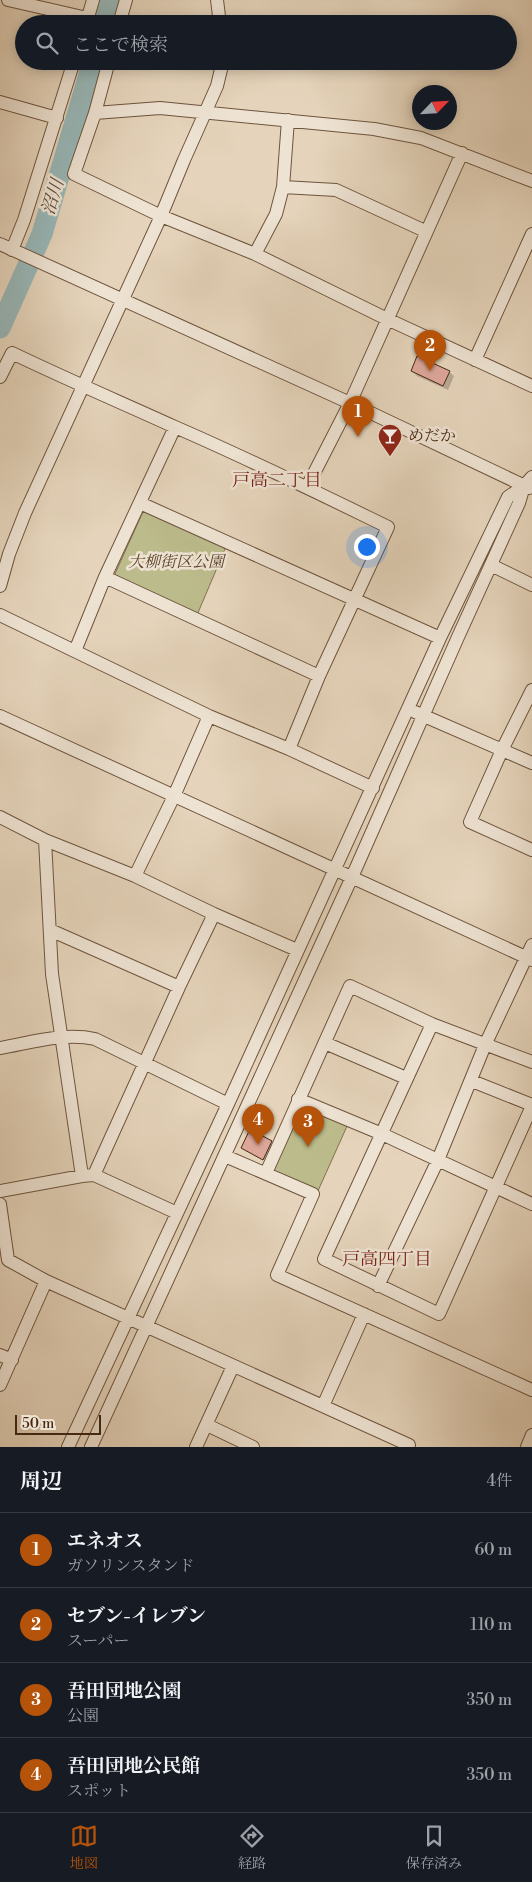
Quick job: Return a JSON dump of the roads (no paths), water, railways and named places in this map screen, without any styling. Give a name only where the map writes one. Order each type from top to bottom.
[{"type":"street","points":[[8,0],[64,15]]},
{"type":"street","points":[[89,15],[93,0]]},
{"type":"street","points":[[122,15],[126,0]]},
{"type":"street","points":[[217,0],[219,15]]},
{"type":"street","points":[[71,70],[24,220],[10,249],[529,484]]},
{"type":"street","points":[[107,70],[95,113],[74,174],[161,216],[255,254],[387,319],[532,386]]},
{"type":"street","points":[[0,586],[9,554],[25,513],[161,216],[217,86],[221,70]]},
{"type":"street","points":[[0,102],[56,118]]},
{"type":"street","points":[[95,113],[160,108],[374,128],[421,138],[532,181]]},
{"type":"street","points":[[255,254],[276,214],[283,187],[288,120]]},
{"type":"street","points":[[307,487],[350,403],[462,153]]},
{"type":"street","points":[[283,187],[336,190],[426,231]]},
{"type":"street","points":[[475,360],[532,234]]},
{"type":"street","points":[[0,377],[12,353],[83,388],[175,427],[307,487],[388,527],[319,676],[288,749]]},
{"type":"street","points":[[75,651],[175,427]]},
{"type":"street","points":[[91,1447],[352,877],[529,484]]},
{"type":"street","points":[[68,1447],[228,1104],[440,638],[508,497],[529,484]]},
{"type":"street","points":[[140,503],[440,638]]},
{"type":"street","points":[[491,565],[532,585]]},
{"type":"street","points":[[106,578],[319,676]]},
{"type":"street","points":[[0,615],[209,716],[288,749],[372,788]]},
{"type":"street","points":[[532,690],[502,750],[470,822],[532,850]]},
{"type":"street","points":[[408,710],[532,763]]},
{"type":"street","points":[[0,716],[529,959]]},
{"type":"street","points":[[135,876],[174,796],[209,716]]},
{"type":"street","points":[[0,817],[45,840],[135,876],[214,914],[297,950]]},
{"type":"street","points":[[45,840],[52,974],[61,1037],[88,1175]]},
{"type":"street","points":[[88,1175],[145,1063],[179,986],[214,914]]},
{"type":"street","points":[[50,930],[179,986]]},
{"type":"street","points":[[378,1286],[438,1160],[485,1046],[529,959],[532,945]]},
{"type":"street","points":[[266,1173],[350,986],[432,1024],[485,1046],[532,1062]]},
{"type":"street","points":[[432,1024],[324,1259],[439,1314],[532,1106],[472,1081]]},
{"type":"street","points":[[0,1048],[61,1037],[82,1036],[95,1039],[228,1104]]},
{"type":"street","points":[[325,1043],[406,1078]]},
{"type":"street","points":[[298,1099],[382,1134],[532,1204]]},
{"type":"street","points":[[225,1156],[313,1194],[277,1274],[532,1390]]},
{"type":"street","points":[[0,1191],[88,1175],[177,1213]]},
{"type":"street","points":[[0,1204],[8,1260],[46,1281],[410,1446]]},
{"type":"street","points":[[0,1385],[6,1357],[46,1281]]},
{"type":"street","points":[[323,1406],[364,1314]]},
{"type":"street","points":[[196,1447],[233,1366]]},
{"type":"street","points":[[207,1425],[253,1447]]},
{"type":"street","points":[[527,1447],[532,1435]]},
{"type":"waterway","name":"沼川","points":[[107,15],[111,0]]},
{"type":"waterway","name":"沼川","points":[[0,328],[42,234],[90,70]]},
{"type":"place","name":"セブン-イレブン","points":[[430,371]]},
{"type":"place","name":"エネオス","points":[[358,437]]},
{"type":"place","name":"めだか","points":[[390,457]]},
{"type":"place","name":"吾田団地公民館","points":[[258,1145]]},
{"type":"place","name":"吾田団地公園","points":[[308,1147]]},
{"type":"district","name":"戸高二丁目","points":[[277,480]]},
{"type":"district","name":"戸高四丁目","points":[[387,1259]]},
{"type":"park label","name":"大柳街区公園","points":[[176,562]]}]
